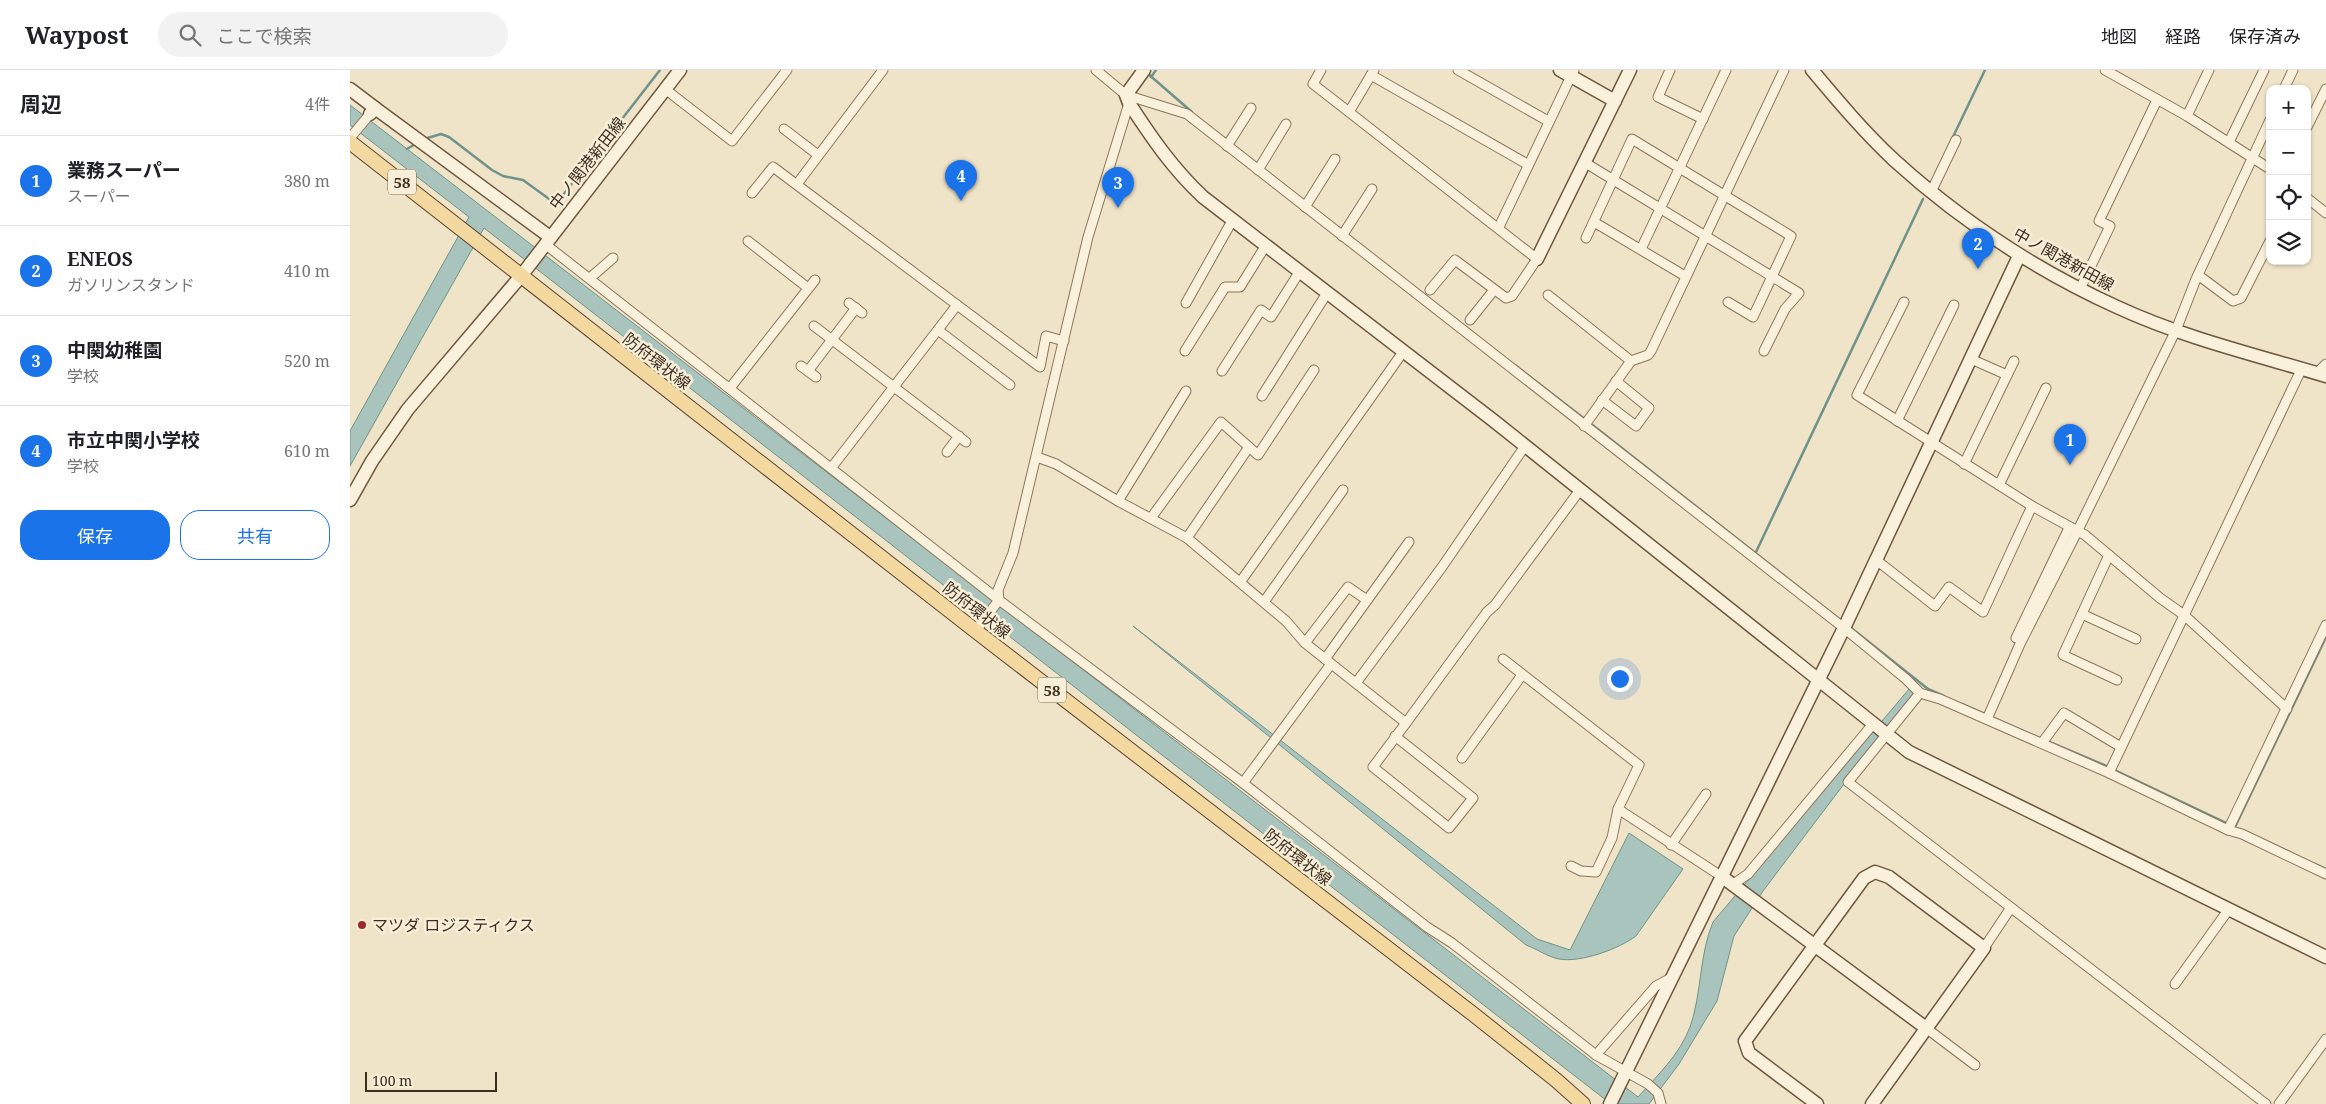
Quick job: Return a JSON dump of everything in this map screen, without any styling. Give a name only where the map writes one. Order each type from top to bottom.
[{"type":"main road","name":"防府環状線","points":[[351,137],[521,276],[978,628],[1474,1014],[1583,1104]]},
{"type":"street","name":"中ノ関港新田線","points":[[350,500],[386,440],[408,409],[530,265],[680,70]]},
{"type":"street","points":[[666,89],[732,141],[787,70]]},
{"type":"street","points":[[797,184],[883,70]]},
{"type":"street","points":[[1096,70],[1127,99],[1157,146],[1182,177],[1232,222],[1300,271],[1525,446],[1909,752],[1938,768],[2326,956]]},
{"type":"street","points":[[1321,70],[1314,84],[1499,227],[1537,259]]},
{"type":"street","points":[[1458,70],[1548,121]]},
{"type":"street","points":[[1430,290],[1455,260],[1506,298],[1512,296],[1537,259],[1630,70]]},
{"type":"street","points":[[1670,70],[1658,97],[1703,119]]},
{"type":"street","points":[[1641,249],[1726,70]]},
{"type":"street","points":[[1584,426],[1631,361],[1648,355],[1674,305],[1685,276],[1784,70]]},
{"type":"street","name":"中ノ関港新田線","points":[[1812,70],[1866,132],[1931,192],[2019,256],[2118,308],[2176,330],[2302,368],[2323,371]]},
{"type":"street","points":[[2105,70],[2187,116],[2266,166]]},
{"type":"street","points":[[2187,116],[2209,70]]},
{"type":"street","points":[[2230,142],[2264,70]]},
{"type":"street","points":[[2286,85],[2293,70]]},
{"type":"street","points":[[978,628],[999,600],[998,590],[1013,552],[1037,458],[1088,237],[1127,99],[1143,72]]},
{"type":"street","points":[[1499,227],[1548,121],[1568,72],[1615,101]]},
{"type":"street","points":[[1349,112],[1372,73],[1527,164]]},
{"type":"street","points":[[350,89],[372,111],[546,243],[999,600],[1243,783],[1596,1055],[1625,1073],[1648,1084],[1658,1093],[1661,1104]]},
{"type":"street","points":[[2311,120],[2326,89]]},
{"type":"street","points":[[1127,99],[1187,114],[1844,628],[1906,679],[1920,693],[1940,698],[2042,743],[2326,874]]},
{"type":"street","points":[[2080,289],[2110,226],[2099,221],[2157,100]]},
{"type":"street","points":[[1227,146],[1251,108]]},
{"type":"street","points":[[351,137],[372,111]]},
{"type":"street","points":[[1258,170],[1286,124]]},
{"type":"street","points":[[1987,719],[2020,644],[2176,330],[2198,275],[2266,128]]},
{"type":"street","points":[[784,129],[818,155]]},
{"type":"street","points":[[1586,238],[1612,178],[1632,139],[1680,166],[1791,236],[1770,276],[1753,317],[1728,302]]},
{"type":"street","points":[[1931,192],[1956,140]]},
{"type":"street","points":[[1305,207],[1335,159]]},
{"type":"street","points":[[1584,162],[1799,293],[1785,309],[1764,351]]},
{"type":"street","points":[[752,193],[773,167],[1040,367],[1046,336],[1064,341]]},
{"type":"street","points":[[1342,236],[1372,188]]},
{"type":"street","points":[[2311,201],[2326,213]]},
{"type":"street","points":[[1186,303],[1232,222]]},
{"type":"street","points":[[1594,222],[1685,276]]},
{"type":"street","points":[[748,241],[808,288]]},
{"type":"street","points":[[1185,351],[1225,287],[1240,287],[1266,246]]},
{"type":"street","points":[[2198,275],[2234,301],[2241,298],[2266,249]]},
{"type":"street","points":[[1610,1104],[1844,628],[2019,256]]},
{"type":"street","points":[[590,278],[613,258]]},
{"type":"street","points":[[1222,371],[1261,310],[1271,317],[1300,271]]},
{"type":"street","points":[[730,388],[815,280]]},
{"type":"street","points":[[1470,320],[1494,290]]},
{"type":"street","points":[[1262,396],[1327,293]]},
{"type":"street","points":[[1548,295],[1631,361]]},
{"type":"street","points":[[1904,302],[1857,395],[1999,486],[2069,528],[2085,534],[2160,598],[2184,615],[2287,709]]},
{"type":"street","points":[[1897,421],[1954,304]]},
{"type":"street","points":[[832,467],[957,305]]},
{"type":"street","points":[[816,377],[805,368],[856,308]]},
{"type":"street","points":[[814,326],[966,442]]},
{"type":"street","points":[[938,330],[1010,385]]},
{"type":"street","points":[[1240,581],[1402,352]]},
{"type":"street","points":[[1971,359],[2007,375]]},
{"type":"street","points":[[1964,464],[2014,361]]},
{"type":"street","points":[[2109,773],[2302,368]]},
{"type":"street","points":[[1152,518],[1221,422],[1258,455],[1314,370]]},
{"type":"street","points":[[1602,400],[1636,426],[1650,408],[1616,381]]},
{"type":"street","points":[[1999,486],[2046,388]]},
{"type":"street","points":[[1118,501],[1186,391]]},
{"type":"street","points":[[947,452],[958,436]]},
{"type":"street","points":[[1356,683],[1442,567],[1525,446]]},
{"type":"street","points":[[1187,538],[1249,447]]},
{"type":"street","points":[[1037,458],[1056,464],[1118,501],[1187,538],[1286,621],[1305,642],[1406,723]]},
{"type":"street","points":[[1264,602],[1343,490]]},
{"type":"street","points":[[1395,736],[1473,798],[1449,828],[1373,767],[1395,736],[1487,612],[1495,605],[1580,490]]},
{"type":"street","points":[[1875,559],[1935,606],[1949,587],[1982,612],[2032,506]]},
{"type":"street","points":[[2016,638],[2069,528]]},
{"type":"street","points":[[1243,783],[1409,542]]},
{"type":"street","points":[[2109,555],[2063,655],[2117,680]]},
{"type":"street","points":[[1305,642],[1348,587],[1368,600]]},
{"type":"street","points":[[2082,614],[2136,639]]},
{"type":"street","points":[[2228,830],[2326,625]]},
{"type":"street","points":[[1503,659],[1639,765],[1618,809],[1612,838],[1596,872],[1581,871],[1571,866]]},
{"type":"street","points":[[1462,758],[1522,675]]},
{"type":"street","points":[[1734,887],[1748,874],[1878,728],[1920,693]]},
{"type":"street","points":[[2042,743],[2064,712],[2121,746]]},
{"type":"street","points":[[1878,728],[1848,782],[2010,909],[2130,998],[2266,1104]]},
{"type":"street","points":[[1671,845],[1706,794]]},
{"type":"street","points":[[1618,809],[1721,876],[1975,1065]]},
{"type":"street","points":[[1817,1104],[1749,1053],[1746,1048],[1748,1034],[1864,878],[1875,872],[1889,877],[1984,948]]},
{"type":"street","points":[[1872,1104],[2010,909]]},
{"type":"street","points":[[2175,984],[2229,909]]},
{"type":"street","points":[[1596,1055],[1656,986],[1671,978]]},
{"type":"street","points":[[2279,1104],[2326,1039]]},
{"type":"water","points":[[350,105],[1638,1097],[1660,1073],[1686,1037],[1694,1014],[1705,948],[1713,922],[1909,689],[1917,694],[1844,784],[1763,891],[1734,936],[1717,1001],[1679,1064],[1649,1104],[1611,1104],[484,228],[350,466],[350,431],[469,217],[350,125]]},
{"type":"water","points":[[1133,626],[1537,939],[1570,950],[1629,833],[1683,869],[1636,936],[1629,941],[1599,954],[1578,959],[1559,959],[1547,955],[1526,945]]},
{"type":"waterway","points":[[424,139],[441,134],[449,137],[492,170],[503,176],[523,180],[556,204],[660,70]]},
{"type":"waterway","points":[[1151,77],[1156,70]]},
{"type":"waterway","points":[[1952,139],[1985,70]]},
{"type":"waterway","points":[[1147,73],[1192,112]]},
{"type":"waterway","points":[[407,149],[417,143]]},
{"type":"waterway","points":[[1756,552],[1923,199]]},
{"type":"waterway","points":[[1515,365],[1586,420]]},
{"type":"waterway","points":[[1590,423],[1843,622]]},
{"type":"waterway","points":[[1850,627],[1928,689],[1944,696]]},
{"type":"waterway","points":[[2235,827],[2326,637]]},
{"type":"waterway","points":[[1962,704],[2042,739]]},
{"type":"waterway","points":[[2047,741],[2109,767]]},
{"type":"waterway","points":[[2114,770],[2228,824]]},
{"type":"waterway","points":[[2315,864],[2326,869]]},
{"type":"place","name":"市立中関小学校","points":[[961,201]]},
{"type":"place","name":"中関幼稚園","points":[[1118,208]]},
{"type":"place","name":"ENEOS","points":[[1978,269]]},
{"type":"place","name":"業務スーパー","points":[[2070,465]]},
{"type":"place","name":"マツダ ロジスティクス","points":[[362,925]]}]
